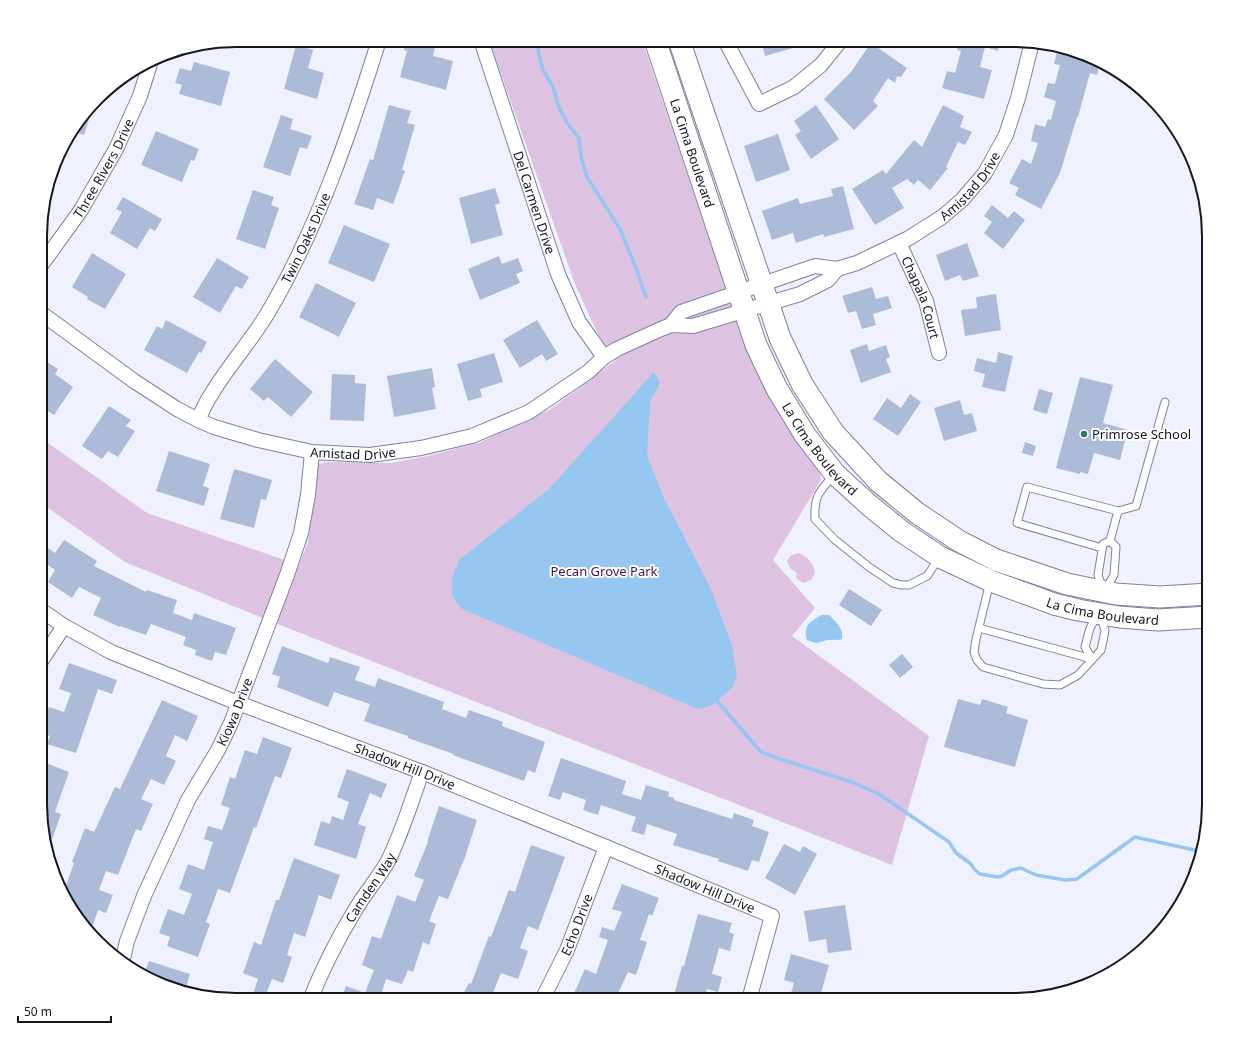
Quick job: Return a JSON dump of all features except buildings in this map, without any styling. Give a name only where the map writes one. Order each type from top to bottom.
[{"type":"street","name":"Twin Oaks Drive","points":[[198,420],[212,393],[268,312],[294,263],[321,206],[360,102],[377,47]]},
{"type":"street","name":"Del Carmen Drive","points":[[483,47],[558,274],[579,322],[604,357]]},
{"type":"street","name":"La Cima Boulevard","points":[[657,47],[756,345],[777,389],[805,435],[835,474],[869,505],[901,531],[940,557],[991,581],[1054,604],[1078,610],[1158,620],[1202,617]]},
{"type":"street","name":"La Cima Boulevard","points":[[681,47],[780,338],[802,384],[834,432],[878,481],[917,513],[959,541],[996,560],[1067,584],[1104,592],[1160,597],[1202,594]]},
{"type":"street","points":[[729,47],[759,104],[794,87],[821,65],[835,47]]},
{"type":"street","name":"Amistad Drive","points":[[671,325],[681,312],[742,301],[765,294],[815,266],[837,269],[857,263],[910,238],[942,218],[962,200],[985,173],[1006,135],[1018,98],[1031,48]]},
{"type":"street","name":"Three Rivers Drive","points":[[47,257],[82,210],[116,150],[140,96],[148,69]]},
{"type":"street","name":"Chapala Court","points":[[899,243],[926,301],[939,353]]},
{"type":"street","name":"Amistad Drive","points":[[47,317],[134,381],[177,409],[214,427],[258,440],[312,452],[370,454],[421,448],[472,436],[529,412],[588,372],[604,357],[617,349],[671,325],[693,326],[742,301],[765,294],[800,294],[828,280],[837,269]]},
{"type":"street","name":"Kiowa Drive","points":[[124,956],[127,941],[144,896],[188,800],[218,750],[231,723],[287,575],[301,532],[308,496],[312,452]]},
{"type":"street","points":[[835,474],[854,455]]},
{"type":"street","points":[[940,557],[946,532]]},
{"type":"street","points":[[1100,613],[1104,592]]},
{"type":"street","name":"Shadow Hill Drive","points":[[47,614],[64,626],[111,652],[238,703],[422,772],[772,916],[751,993]]},
{"type":"street","points":[[47,652],[64,626]]},
{"type":"street","name":"Camden Way","points":[[313,993],[330,956],[354,911],[388,861],[422,772]]},
{"type":"street","name":"Echo Drive","points":[[546,993],[567,950],[606,847]]},
{"type":"lane","points":[[1102,548],[1017,523],[1028,487],[1118,511],[1136,506],[1165,402]]},
{"type":"lane","points":[[835,474],[819,491],[814,507],[815,519],[845,549],[869,568],[893,583],[909,585],[927,576],[940,557]]},
{"type":"lane","points":[[1110,541],[1118,511]]},
{"type":"lane","points":[[1104,592],[1098,574],[1103,544],[1110,541]]},
{"type":"lane","points":[[1104,592],[1114,575],[1116,547],[1110,541]]},
{"type":"lane","points":[[991,581],[978,628],[974,652],[977,660],[983,667],[1043,684],[1060,685],[1078,675],[1101,650],[1105,631],[1100,613]]},
{"type":"lane","points":[[1092,659],[1085,647],[1090,628],[1100,613]]},
{"type":"lane","points":[[978,628],[1092,659]]},
{"type":"green space","name":"Pecan Grove Park","points":[[491,47],[644,47],[738,325],[818,464],[821,480],[773,560],[815,608],[792,636],[929,736],[892,865],[280,625],[125,562],[47,507],[47,442],[147,513],[299,565],[308,542],[318,464],[326,462],[391,463],[428,456],[481,442],[549,410],[615,361],[598,334],[575,284]]},
{"type":"green space","points":[[798,553],[810,560],[815,573],[811,580],[803,583],[796,578],[797,573],[790,568],[787,561],[790,556]]},
{"type":"water","points":[[654,372],[660,383],[650,402],[647,456],[664,498],[711,589],[732,646],[737,677],[732,688],[711,706],[698,709],[460,608],[452,595],[452,579],[459,560],[549,489]]},
{"type":"water","points":[[822,615],[829,615],[837,623],[841,628],[842,639],[817,643],[807,640],[806,631],[808,624]]},
{"type":"waterway","points":[[538,47],[543,70],[553,87],[558,105],[567,123],[579,138],[581,157],[587,177],[620,229],[646,297]]},
{"type":"waterway","points":[[714,697],[761,752],[852,782],[879,794],[949,842],[956,853],[970,863],[980,874],[998,877],[1011,870],[1021,868],[1036,875],[1065,880],[1077,879],[1135,837],[1196,850]]},
{"type":"place","name":"Primrose School","points":[[1084,434]]}]
